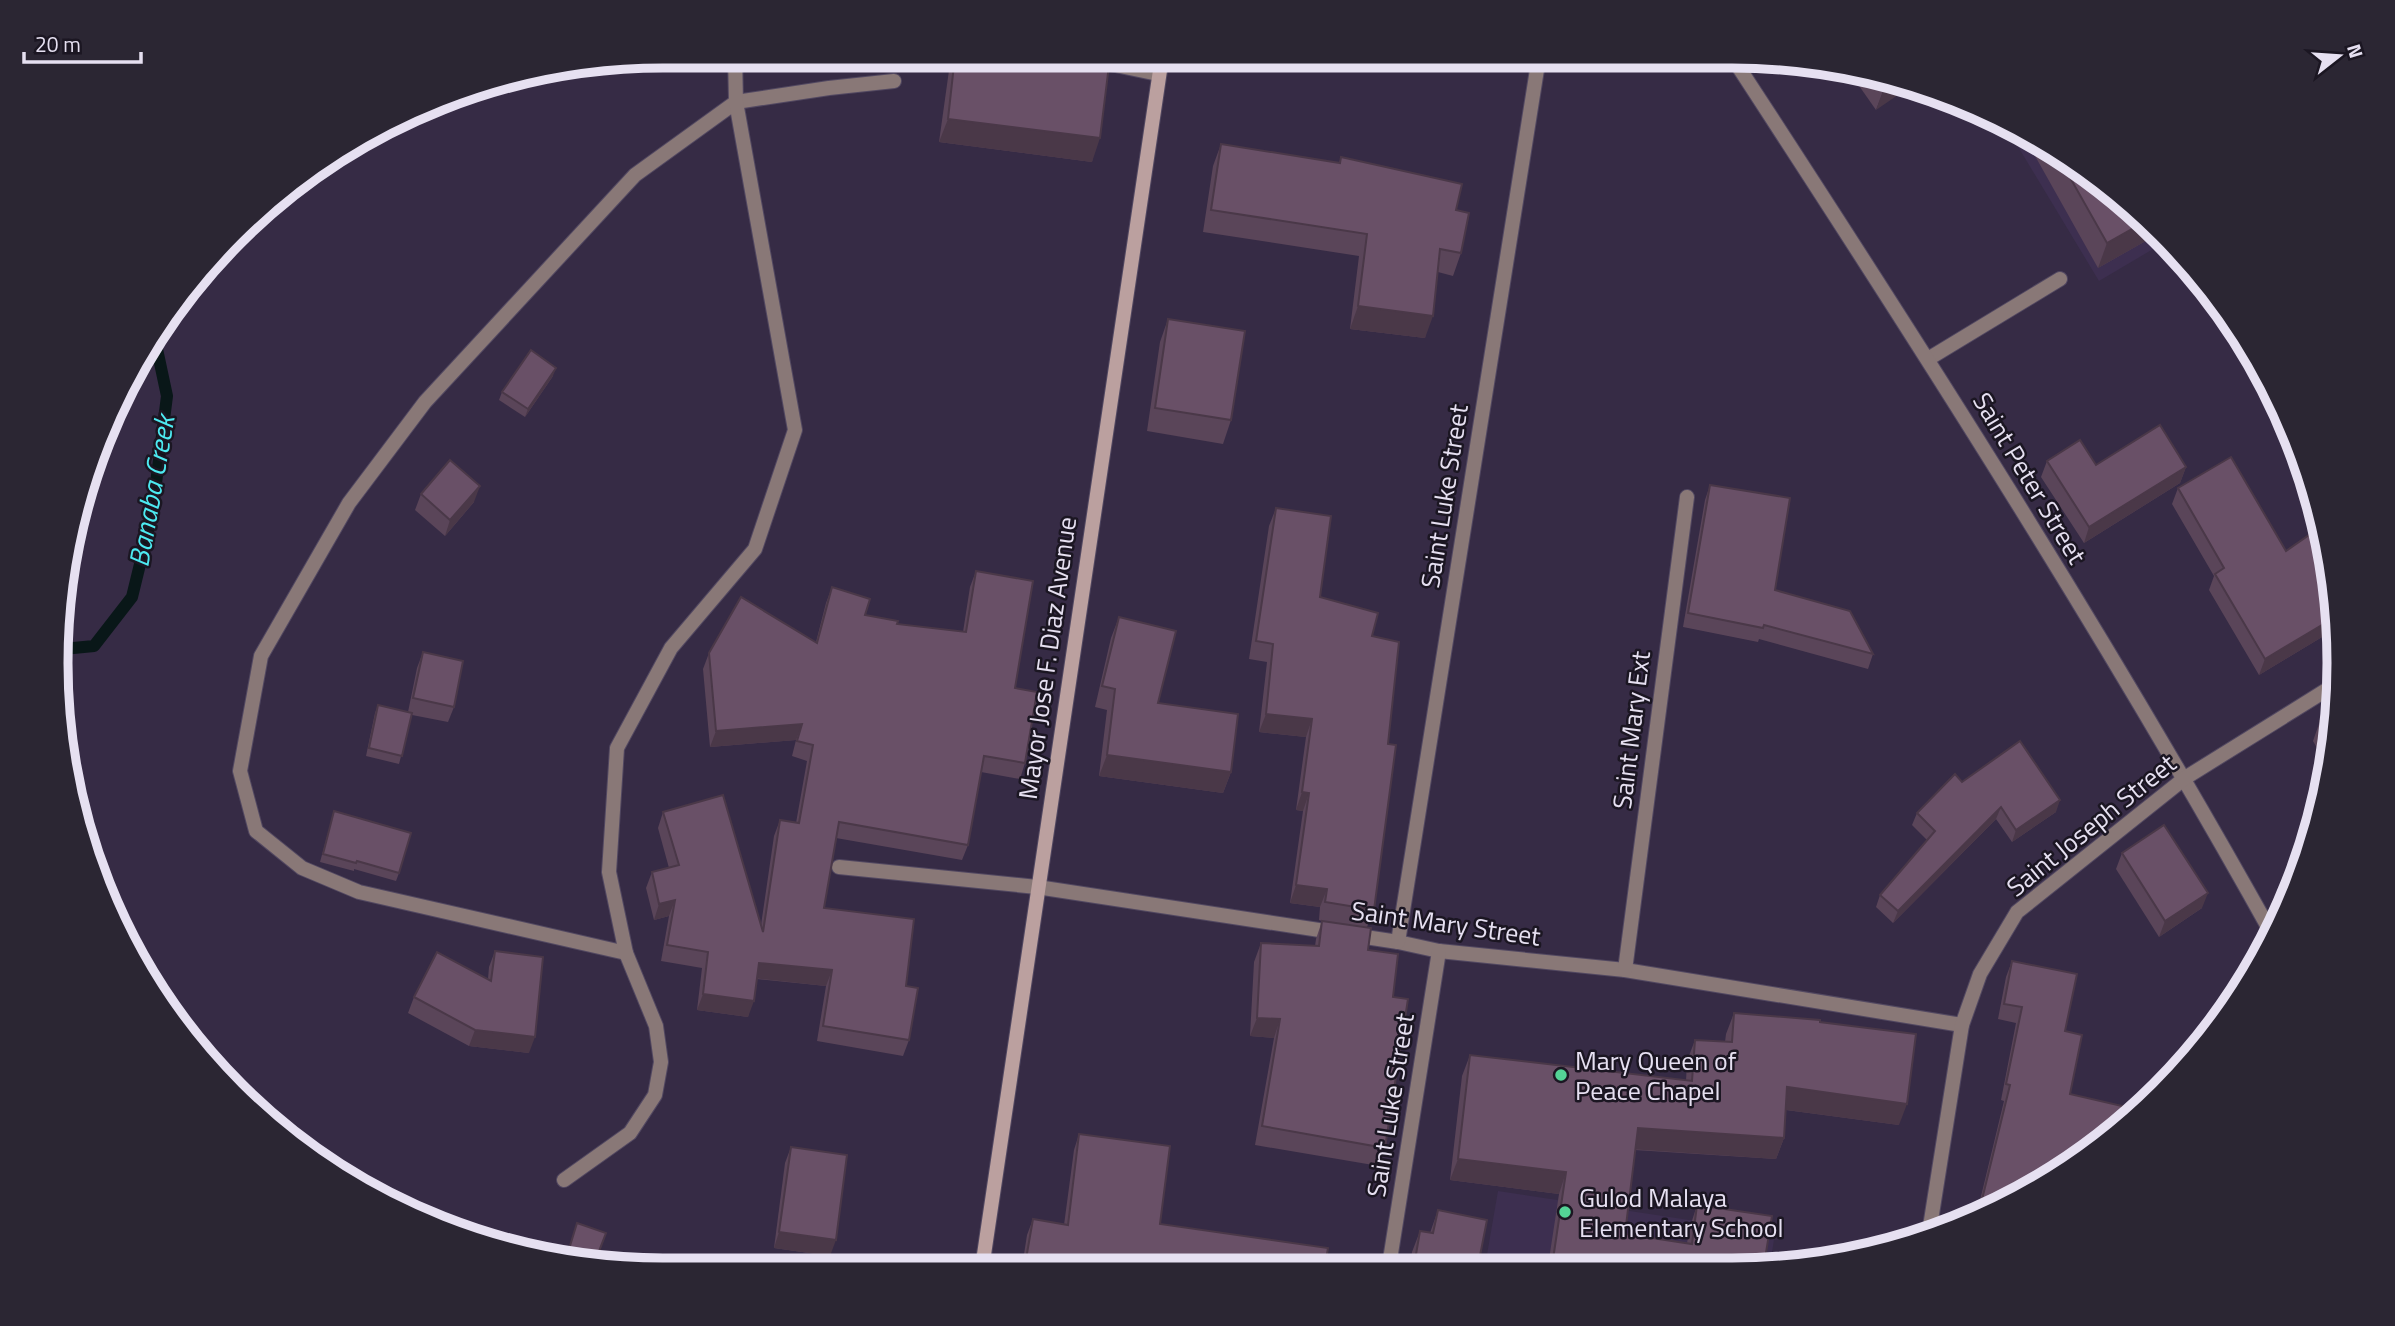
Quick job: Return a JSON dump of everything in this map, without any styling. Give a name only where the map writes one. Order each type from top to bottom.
[{"type":"main road","name":"Mayor Jose F. Diaz Avenue","points":[[983,1258],[1159,68]]},
{"type":"street","points":[[564,1180],[630,1133],[655,1095],[661,1062],[656,1026],[626,953],[609,872],[617,748],[671,648],[755,549],[795,430],[736,102],[735,68]]},
{"type":"street","points":[[1130,68],[1158,74]]},
{"type":"street","name":"Saint Luke Street","points":[[1398,942],[1537,68]]},
{"type":"street","name":"Saint Peter Street","points":[[1739,68],[1928,359],[2185,779],[2266,924]]},
{"type":"street","points":[[626,953],[359,892],[302,867],[256,831],[240,771],[261,656],[349,503],[425,402],[635,175],[736,102],[894,81]]},
{"type":"street","points":[[1928,359],[2060,279]]},
{"type":"street","name":"Saint Mary Ext","points":[[1625,970],[1687,497]]},
{"type":"street","name":"Saint Joseph Street","points":[[1932,1223],[1962,1025],[1980,974],[2017,912],[2185,779],[2326,691]]},
{"type":"street","name":"Saint Mary Street","points":[[839,867],[1037,887],[1398,942],[1439,951],[1625,970],[1962,1025]]},
{"type":"street","name":"Saint Luke Street","points":[[1390,1258],[1439,951]]},
{"type":"shaded area","points":[[2014,140],[2062,168],[2094,191],[2157,247],[2099,281]]},
{"type":"shaded area","name":"Gulod Malaya Elementary School","points":[[1498,1191],[1775,1233],[1771,1256],[1486,1258]]},
{"type":"building","points":[[954,68],[1109,68],[1100,138],[948,119]]},
{"type":"building","points":[[1221,144],[1340,163],[1341,157],[1462,184],[1456,210],[1469,213],[1461,253],[1440,249],[1433,316],[1358,306],[1367,234],[1211,210]]},
{"type":"building","points":[[2066,171],[2136,227],[2107,243]]},
{"type":"building","points":[[1168,319],[1245,331],[1231,420],[1155,408]]},
{"type":"building","points":[[531,350],[556,368],[528,409],[502,392]]},
{"type":"building","points":[[2160,425],[2186,467],[2089,527],[2047,461],[2080,440],[2096,465]]},
{"type":"building","points":[[2231,457],[2286,551],[2312,533],[2322,585],[2325,623],[2265,659],[2215,574],[2224,568],[2178,488]]},
{"type":"building","points":[[450,460],[480,486],[450,520],[421,494]]},
{"type":"building","points":[[1710,485],[1790,498],[1775,590],[1850,611],[1873,654],[1764,625],[1763,628],[1688,613]]},
{"type":"building","points":[[1276,508],[1331,516],[1320,597],[1378,613],[1372,636],[1399,642],[1388,744],[1396,745],[1374,910],[1325,902],[1327,889],[1296,885],[1309,793],[1302,792],[1312,719],[1266,714],[1273,644],[1256,641]]},
{"type":"building","points":[[976,571],[1033,581],[1015,688],[1037,692],[1025,763],[984,756],[968,845],[839,822],[824,908],[914,919],[906,986],[918,988],[909,1040],[823,1026],[832,970],[759,963],[754,1001],[703,994],[708,952],[667,945],[675,900],[659,904],[652,872],[679,865],[663,812],[723,795],[763,932],[780,820],[799,823],[813,745],[797,741],[802,724],[716,731],[709,653],[741,597],[817,643],[832,587],[870,599],[865,615],[898,621],[897,624],[966,632]]},
{"type":"building","points":[[1119,617],[1176,631],[1158,703],[1238,714],[1231,772],[1107,755],[1115,689],[1102,686]]},
{"type":"building","points":[[423,652],[463,661],[454,707],[413,698]]},
{"type":"building","points":[[378,705],[412,713],[402,756],[369,748]]},
{"type":"building","points":[[2020,741],[2060,800],[2016,830],[2001,807],[1898,911],[1880,895],[1935,831],[1917,813],[1955,774],[1962,782]]},
{"type":"building","points":[[334,811],[411,833],[399,873],[323,854]]},
{"type":"building","points":[[2164,825],[2208,893],[2165,921],[2122,853]]},
{"type":"building","points":[[1322,921],[1371,928],[1368,950],[1398,954],[1393,997],[1408,999],[1385,1148],[1262,1126],[1280,1019],[1257,1018],[1261,943],[1319,946]]},
{"type":"building","points":[[495,951],[543,957],[535,1037],[475,1030],[414,997],[437,952],[491,981]]},
{"type":"building","points":[[2012,961],[2077,974],[2065,1031],[2082,1035],[2070,1094],[2127,1107],[2062,1158],[1981,1202],[2010,1085],[2006,1084],[2022,1007],[2004,1004]]},
{"type":"building","points":[[1734,1013],[1820,1020],[1916,1034],[1907,1104],[1787,1087],[1784,1138],[1638,1128],[1625,1234],[1692,1244],[1697,1205],[1772,1216],[1765,1256],[1553,1258],[1566,1172],[1458,1159],[1470,1055],[1692,1081],[1695,1040],[1732,1042]]},
{"type":"building","points":[[1079,1134],[1170,1146],[1160,1224],[1328,1248],[1326,1258],[1026,1258],[1033,1219],[1068,1225]]},
{"type":"building","points":[[791,1147],[847,1155],[836,1240],[779,1232]]},
{"type":"building","points":[[1438,1210],[1487,1220],[1480,1258],[1415,1258],[1420,1231],[1433,1233]]},
{"type":"building","points":[[577,1223],[606,1233],[598,1254],[569,1250]]},
{"type":"waterway","name":"Banaba Creek","points":[[69,648],[94,646],[132,597],[152,515],[167,396],[157,351]]},
{"type":"place","name":"Mary Queen of Peace Chapel","points":[[1561,1075]]},
{"type":"place","name":"Gulod Malaya Elementary School","points":[[1565,1212]]}]
